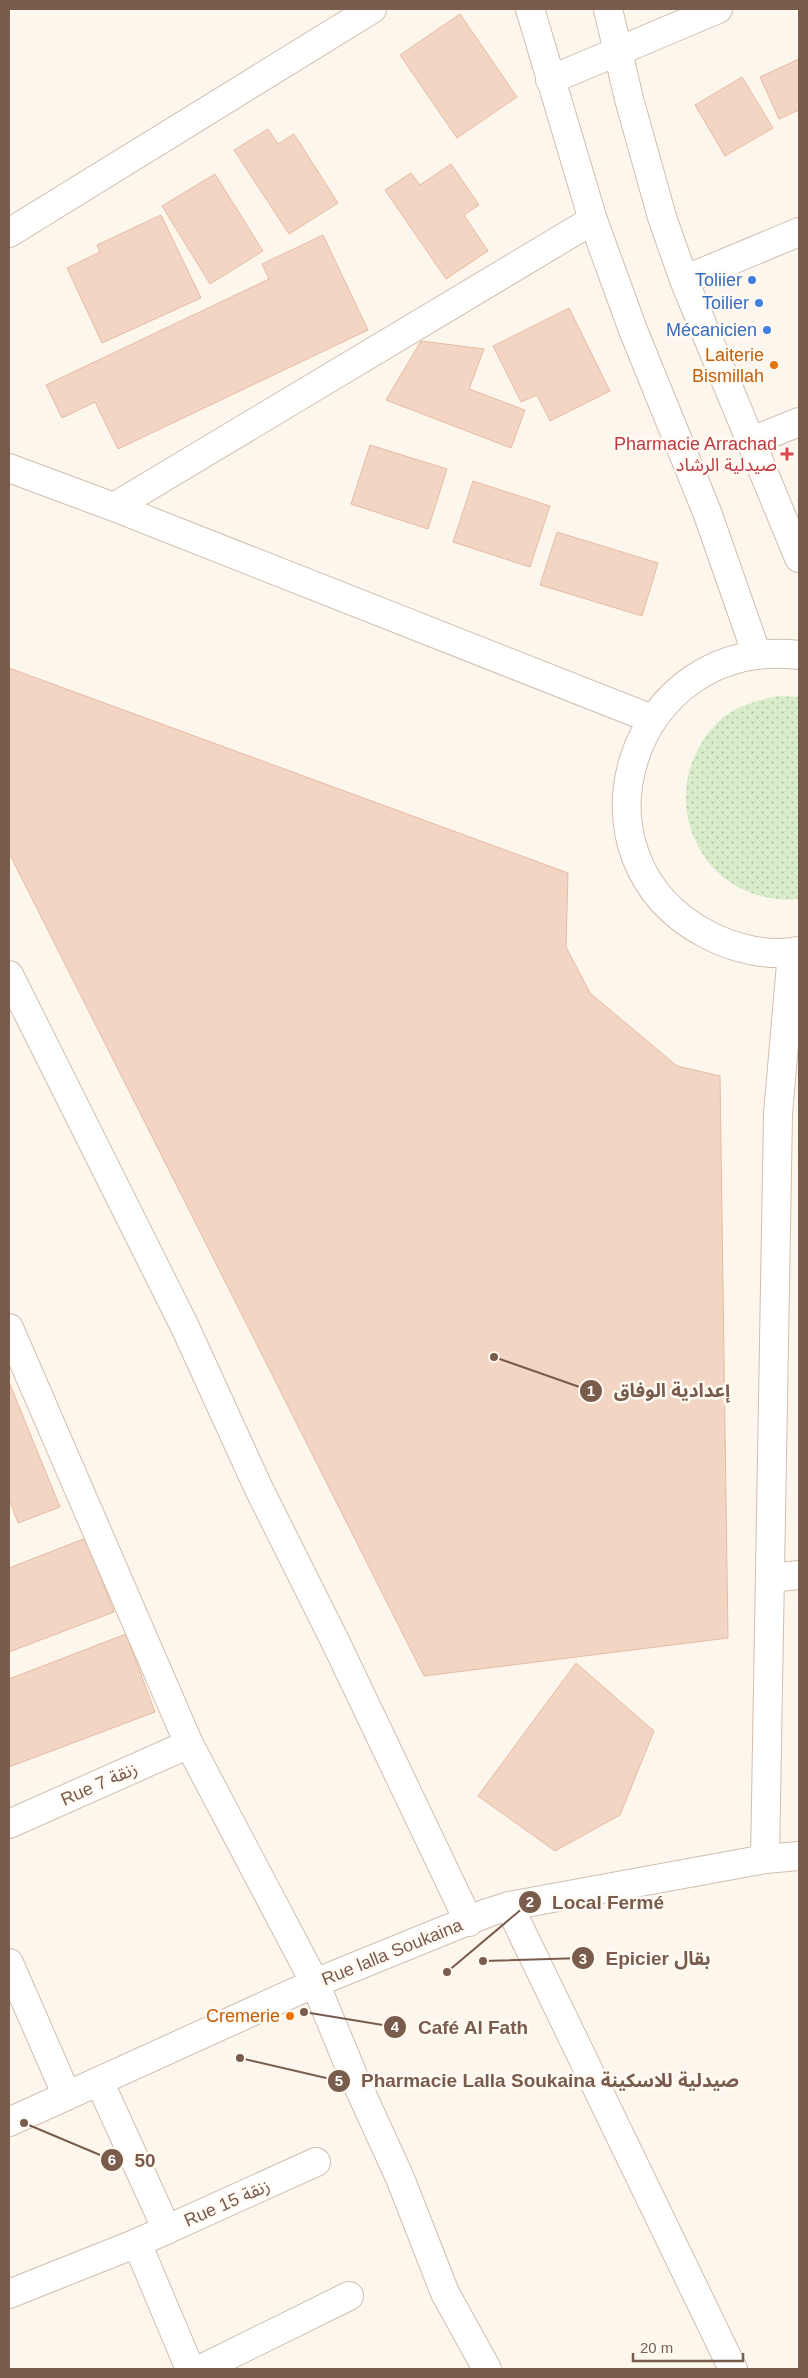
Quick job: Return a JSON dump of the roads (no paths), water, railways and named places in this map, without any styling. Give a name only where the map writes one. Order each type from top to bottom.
[{"type":"street","points":[[9,233],[372,9]]},
{"type":"street","points":[[530,9],[593,220],[633,330],[707,512],[757,655]]},
{"type":"street","points":[[608,9],[617,52],[662,217],[684,280],[799,558]]},
{"type":"street","points":[[550,80],[718,9]]},
{"type":"street","points":[[114,507],[593,220]]},
{"type":"street","points":[[684,280],[799,232]]},
{"type":"street","points":[[752,441],[799,422]]},
{"type":"street","points":[[9,468],[114,507],[652,719]]},
{"type":"street","points":[[765,1860],[778,1114],[796,952],[744,949],[721,942],[679,917],[662,900],[648,880],[637,858],[630,835],[627,795],[632,763],[640,741],[652,719],[680,688],[698,676],[730,661],[757,655],[780,653],[799,655]]},
{"type":"street","points":[[9,975],[185,1327],[258,1487],[336,1643],[469,1922]]},
{"type":"street","points":[[9,1328],[189,1744],[315,1983],[352,2075],[400,2178],[445,2293],[487,2369]]},
{"type":"street","points":[[770,1578],[799,1575]]},
{"type":"street","name":"Rue 7 زنقة","points":[[9,1824],[189,1744]]},
{"type":"street","name":"Rue lalla Soukaina","points":[[9,2122],[315,1983],[509,1906],[765,1860],[799,1856]]},
{"type":"street","points":[[509,1906],[733,2369]]},
{"type":"street","points":[[9,1963],[67,2096]]},
{"type":"street","points":[[99,2081],[167,2230]]},
{"type":"street","name":"Rue 15 زنقة","points":[[9,2294],[137,2243],[316,2162]]},
{"type":"street","points":[[137,2243],[190,2369]]},
{"type":"street","points":[[201,2369],[349,2296]]},
{"type":"place","name":"Toliier","points":[[752,280]]},
{"type":"place","name":"Toilier","points":[[759,303]]},
{"type":"place","name":"Mécanicien","points":[[767,330]]},
{"type":"place","name":"Laiterie Bismillah","points":[[774,365]]},
{"type":"place","name":"Pharmacie Arrachad صيدلية الرشاد","points":[[787,454]]},
{"type":"place","name":"إعدادية الوفاق","points":[[494,1357]]},
{"type":"place","name":"Epicier بقال","points":[[483,1961]]},
{"type":"place","name":"Local Fermé","points":[[447,1972]]},
{"type":"place","name":"Café Al Fath","points":[[304,2012]]},
{"type":"place","name":"Cremerie","points":[[290,2016]]},
{"type":"place","name":"Pharmacie Lalla Soukaina صيدلية للاسكينة","points":[[240,2058]]},
{"type":"place","name":"50","points":[[24,2123]]}]
